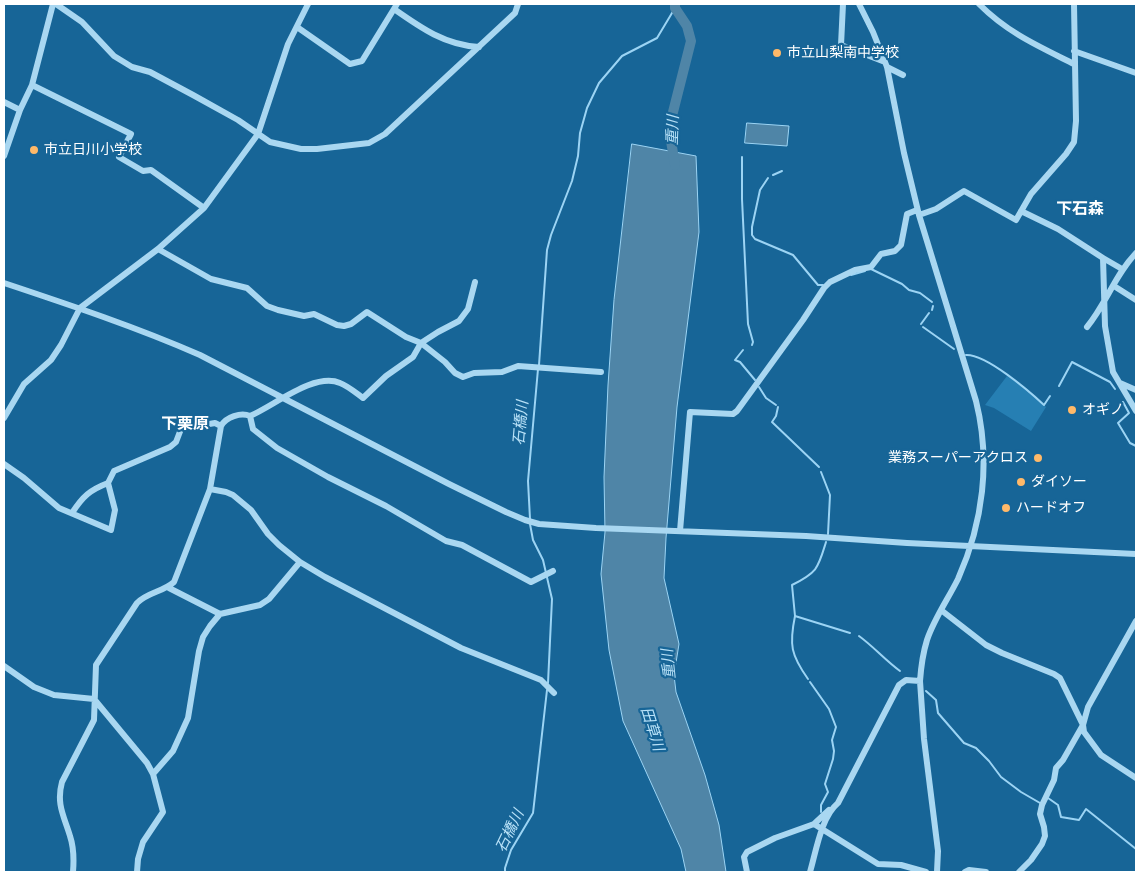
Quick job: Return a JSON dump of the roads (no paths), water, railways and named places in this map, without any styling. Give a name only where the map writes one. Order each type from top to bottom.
[{"type":"street","points":[[4,156],[20,110],[32,85],[55,4],[82,22],[114,56],[132,67],[150,72],[193,95],[238,120],[270,142],[301,149],[369,143],[385,134],[515,13],[518,4]]},
{"type":"street","points":[[4,418],[24,384],[50,360],[61,345],[80,308],[158,249],[204,208],[258,134],[288,44],[308,4]]},
{"type":"street","points":[[843,4],[841,46],[886,65],[904,75]]},
{"type":"street","points":[[859,4],[874,32],[886,65],[918,212],[974,392],[981,426],[984,455],[980,508],[970,546],[957,581],[927,639],[920,681],[924,738],[938,850],[937,872]]},
{"type":"street","points":[[979,4],[993,18],[1018,36],[1074,64]]},
{"type":"street","points":[[680,531],[690,412],[733,414],[803,320],[824,288],[830,282],[855,270],[871,267],[881,254],[895,250],[901,245],[907,214],[936,209],[964,191],[1016,220],[1031,194],[1066,154],[1074,142],[1076,121],[1074,4]]},
{"type":"street","points":[[297,27],[350,64],[362,61],[395,6],[419,26],[456,45],[479,47]]},
{"type":"street","points":[[1074,51],[1136,73]]},
{"type":"street","points":[[32,85],[132,134],[119,157],[143,171],[151,170],[204,208]]},
{"type":"street","points":[[4,102],[20,110]]},
{"type":"street","points":[[1021,211],[1058,229],[1122,269]]},
{"type":"street","points":[[158,249],[211,279],[247,288],[267,306],[278,310],[304,316],[314,314],[344,326],[351,324],[368,312],[406,337],[421,343],[445,362],[455,373],[463,377],[474,372],[502,372],[518,366],[601,372]]},
{"type":"street","points":[[1087,327],[1100,312],[1122,269],[1136,254]]},
{"type":"street","points":[[1104,258],[1105,326],[1113,372],[1136,411]]},
{"type":"street","points":[[73,872],[74,857],[71,838],[60,809],[59,793],[62,782],[94,720],[96,665],[137,603],[153,592],[168,588],[179,573],[210,489],[223,422],[239,415],[245,414],[250,416],[262,412],[282,398],[310,385],[326,381],[340,382],[363,398],[386,376],[413,357],[421,343],[459,321],[468,308],[475,282]]},
{"type":"street","points":[[4,283],[80,308],[200,355],[449,484],[525,520],[538,524],[1136,554]]},
{"type":"street","points":[[1114,286],[1136,300]]},
{"type":"street","points":[[1119,383],[1136,390]]},
{"type":"street","points":[[250,416],[252,429],[277,448],[328,477],[386,506],[446,541],[462,545],[531,582],[552,571]]},
{"type":"street","points":[[72,513],[92,490],[108,483],[114,471],[170,447],[176,442],[181,429],[215,423],[221,426]]},
{"type":"street","points":[[4,464],[59,508],[111,530],[115,510],[108,483]]},
{"type":"street","points":[[210,489],[233,495],[251,510],[268,534],[300,562],[418,627],[461,648],[541,680],[554,693]]},
{"type":"street","points":[[168,588],[220,614],[260,605],[269,600],[300,562]]},
{"type":"street","points":[[941,610],[986,646],[1060,678],[1083,725],[1084,732],[1098,751],[1136,778]]},
{"type":"street","points":[[153,774],[173,752],[188,718],[203,637],[220,614]]},
{"type":"street","points":[[1019,872],[1031,860],[1045,836],[1040,814],[1042,805],[1054,780],[1056,768],[1063,760],[1083,725],[1088,707],[1136,621]]},
{"type":"street","points":[[4,666],[34,687],[54,694],[94,699],[147,763],[153,774],[163,812],[143,842],[138,859],[137,872]]},
{"type":"street","points":[[748,872],[744,857],[747,852],[775,838],[814,824],[838,803],[899,685],[906,680],[920,681]]},
{"type":"street","points":[[810,872],[830,809]]},
{"type":"street","points":[[814,824],[878,864],[901,865],[926,872]]},
{"type":"street","points":[[965,872],[969,870],[986,872]]},
{"type":"water","points":[[747,123],[789,126],[787,146],[745,143]]},
{"type":"water","name":"田草川","points":[[632,144],[696,156],[699,232],[677,407],[664,578],[679,644],[674,675],[676,692],[705,775],[719,825],[726,872],[686,872],[681,849],[623,721],[609,650],[601,574],[605,532],[604,477],[608,385],[614,300]]},
{"type":"waterway","name":"重川","points":[[675,4],[675,8],[687,26],[691,41],[671,120],[671,141],[675,165]]},
{"type":"waterway","name":"石橋川","points":[[539,365],[547,250],[572,181],[578,156],[580,133],[587,108],[599,83],[622,56],[657,38],[675,8]]},
{"type":"waterway","points":[[742,157],[742,199],[748,324],[753,342],[752,345]]},
{"type":"waterway","points":[[773,175],[782,171]]},
{"type":"waterway","points":[[768,178],[760,190],[752,235],[755,239],[793,255],[818,285],[823,285]]},
{"type":"waterway","points":[[871,269],[902,284],[909,290],[920,293],[932,302]]},
{"type":"waterway","points":[[851,275],[865,271]]},
{"type":"waterway","points":[[932,310],[933,306]]},
{"type":"waterway","points":[[921,324],[929,313]]},
{"type":"waterway","points":[[923,327],[954,349]]},
{"type":"waterway","points":[[743,350],[735,360],[740,362],[755,380]]},
{"type":"waterway","points":[[966,355],[985,360],[996,367],[1044,405],[1050,396]]},
{"type":"waterway","points":[[1059,386],[1072,362],[1110,382],[1115,389]]},
{"type":"waterway","name":"石橋川","points":[[530,519],[528,481],[538,369]]},
{"type":"waterway","points":[[759,387],[766,398],[776,405]]},
{"type":"waterway","points":[[1123,402],[1129,413],[1118,423],[1130,443],[1136,446]]},
{"type":"waterway","points":[[778,407],[772,422],[819,467]]},
{"type":"waterway","points":[[821,472],[830,495],[828,534]]},
{"type":"waterway","name":"石橋川","points":[[530,524],[533,540],[543,560],[552,599],[548,683]]},
{"type":"waterway","points":[[826,542],[816,568],[812,573],[792,585],[795,616],[850,633]]},
{"type":"waterway","points":[[795,616],[792,635],[793,649],[798,663],[808,679]]},
{"type":"waterway","points":[[859,636],[900,671]]},
{"type":"waterway","points":[[810,682],[829,709],[836,727],[832,740],[833,759],[825,784],[828,792],[821,805],[821,812]]},
{"type":"waterway","name":"石橋川","points":[[505,872],[511,850],[533,813],[547,690]]},
{"type":"waterway","points":[[926,691],[936,700],[938,713],[964,743],[976,748],[1001,777],[1040,803]]},
{"type":"waterway","points":[[1048,798],[1058,805],[1061,817],[1079,820],[1086,809],[1136,849]]},
{"type":"place","name":"市立山梨南中学校","points":[[777,53]]},
{"type":"place","name":"市立日川小学校","points":[[34,150]]},
{"type":"place","name":"オギノ","points":[[1072,410]]},
{"type":"place","name":"業務スーパーアクロス","points":[[1038,458]]},
{"type":"place","name":"ダイソー","points":[[1021,482]]},
{"type":"place","name":"ハードオフ","points":[[1006,508]]},
{"type":"district","name":"下石森","points":[[1080,209]]},
{"type":"district","name":"下栗原","points":[[185,424]]}]
